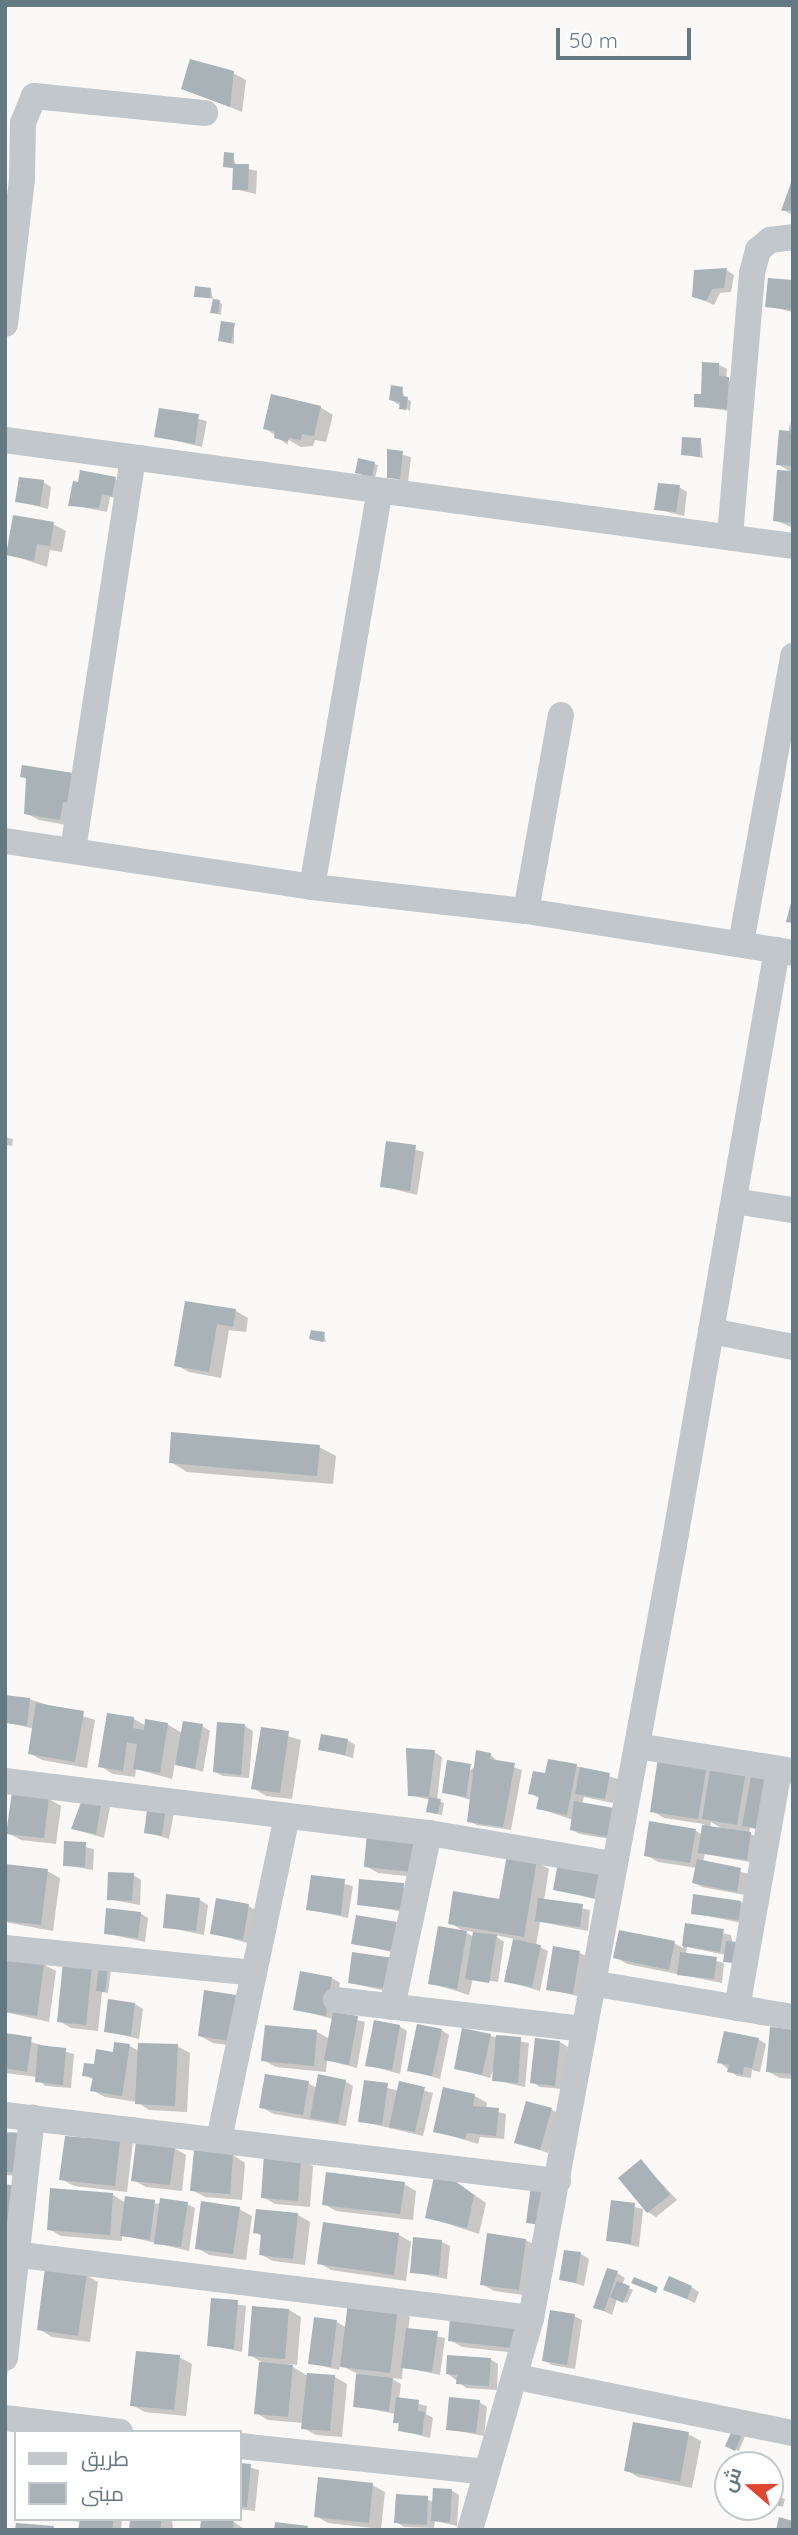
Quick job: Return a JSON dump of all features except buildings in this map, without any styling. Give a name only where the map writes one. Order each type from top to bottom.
[{"type":"street","points":[[5,324],[22,179],[23,122],[34,96],[205,113]]},
{"type":"street","points":[[730,536],[752,274],[758,250],[770,240],[793,237]]},
{"type":"street","points":[[5,440],[793,545]]},
{"type":"street","points":[[73,850],[133,458]]},
{"type":"street","points":[[312,887],[380,491]]},
{"type":"street","points":[[741,943],[793,656]]},
{"type":"street","points":[[526,911],[561,715]]},
{"type":"street","points":[[5,841],[312,887],[526,911],[785,952],[734,1201],[531,2318],[517,2376],[470,2530]]},
{"type":"street","points":[[734,1201],[793,1210]]},
{"type":"street","points":[[711,1331],[793,1347]]},
{"type":"street","points":[[637,1746],[786,1770],[737,2008]]},
{"type":"street","points":[[5,1781],[429,1833],[612,1864]]},
{"type":"street","points":[[219,2138],[287,1816]]},
{"type":"street","points":[[392,2007],[429,1833]]},
{"type":"street","points":[[5,1948],[254,1973]]},
{"type":"street","points":[[591,1983],[793,2017]]},
{"type":"street","points":[[336,2000],[582,2029]]},
{"type":"street","points":[[5,2115],[219,2138],[558,2181]]},
{"type":"street","points":[[5,2358],[13,2254],[32,2118]]},
{"type":"street","points":[[13,2254],[531,2318]]},
{"type":"street","points":[[517,2376],[793,2433]]},
{"type":"street","points":[[5,2418],[104,2430]]},
{"type":"street","points":[[242,2446],[487,2472]]}]
